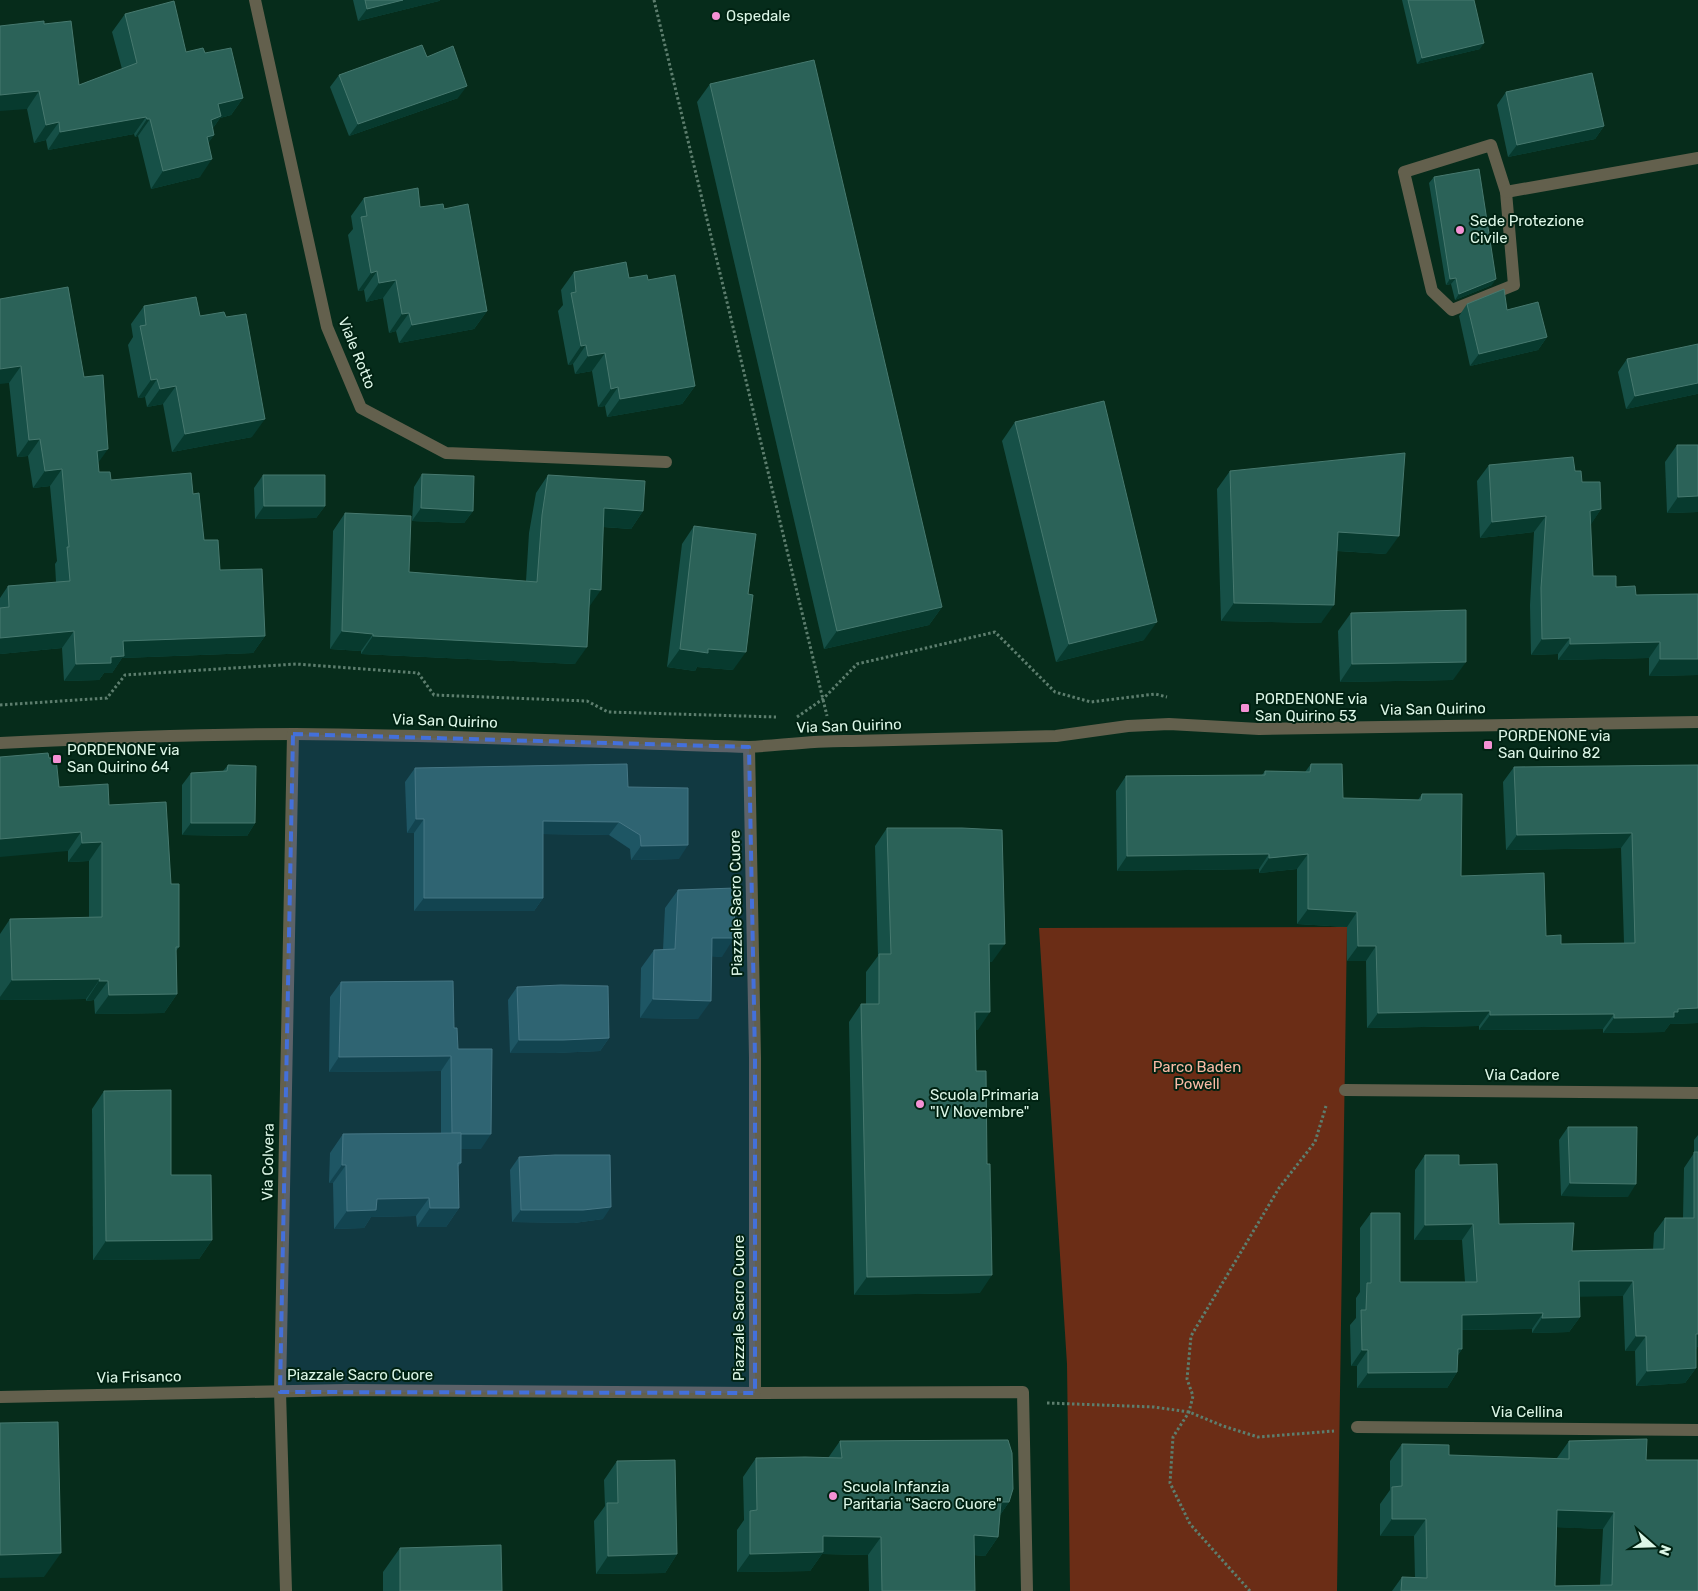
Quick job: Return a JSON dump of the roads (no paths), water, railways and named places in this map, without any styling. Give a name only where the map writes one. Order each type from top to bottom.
[{"type":"street","name":"Viale Rotto","points":[[255,0],[327,327],[361,408],[446,453],[666,462]]},
{"type":"street","points":[[1491,145],[1506,192],[1514,286],[1452,310],[1432,290],[1404,172],[1491,145]]},
{"type":"street","points":[[1506,192],[1698,158]]},
{"type":"street","name":"Via San Quirino","points":[[0,743],[80,738],[293,734],[433,736],[748,747],[827,740],[1056,736],[1128,726],[1170,724],[1259,728],[1698,722]]},
{"type":"street","name":"Via Colvera","points":[[286,1591],[280,1392],[293,734]]},
{"type":"street","name":"Piazzale Sacro Cuore","points":[[280,1392],[357,1390],[755,1393],[755,1058],[748,747]]},
{"type":"street","name":"Via Cadore","points":[[1345,1090],[1698,1093]]},
{"type":"street","name":"Via Frisanco","points":[[0,1397],[280,1392]]},
{"type":"street","points":[[755,1393],[1023,1392],[1027,1591]]},
{"type":"street","name":"Via Cellina","points":[[1356,1427],[1698,1430]]},
{"type":"place","name":"Ospedale","points":[[716,16]]},
{"type":"place","name":"Sede Protezione Civile","points":[[1460,230]]},
{"type":"place","name":"PORDENONE via San Quirino 53","points":[[1245,708]]},
{"type":"place","name":"PORDENONE via San Quirino 82","points":[[1488,745]]},
{"type":"place","name":"PORDENONE via San Quirino 64","points":[[57,759]]},
{"type":"place","name":"Scuola Primaria \"IV Novembre\"","points":[[920,1104]]},
{"type":"place","name":"Scuola Infanzia Paritaria \"Sacro Cuore\"","points":[[833,1496]]},
{"type":"park label","name":"Parco Baden Powell","points":[[1197,1076]]}]
